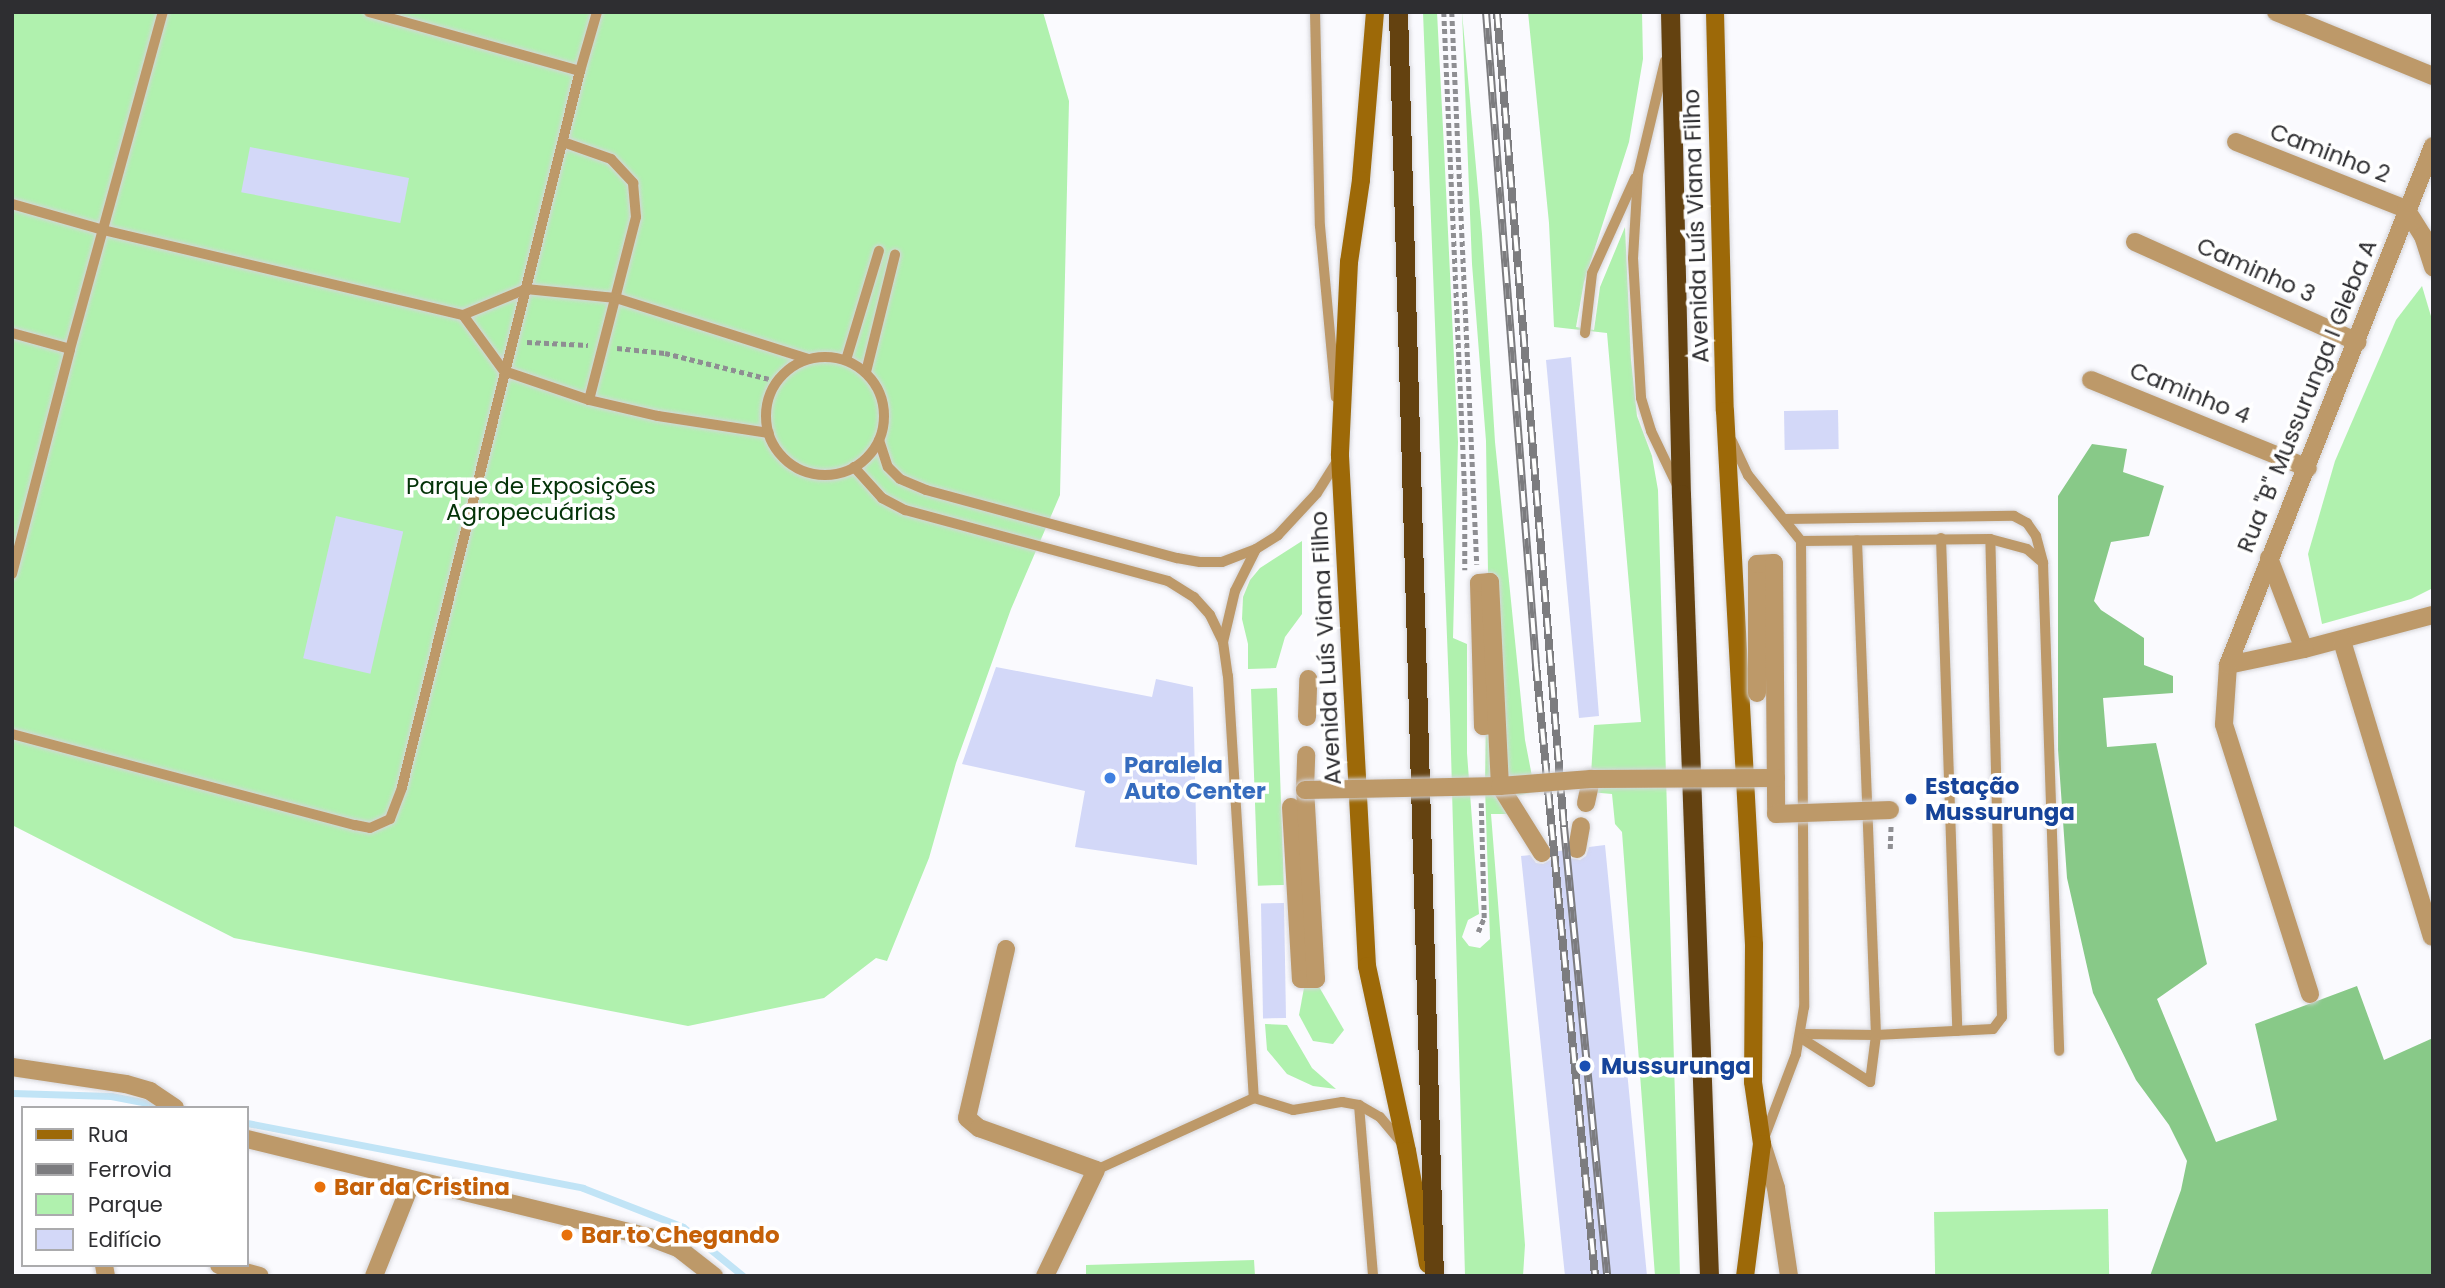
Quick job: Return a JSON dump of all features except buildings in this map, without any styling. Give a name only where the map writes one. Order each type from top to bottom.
[{"type":"highway","name":"Avenida Luís Viana Filho","points":[[1398,12],[1432,1276]]},
{"type":"highway","name":"Avenida Luís Viana Filho","points":[[1670,12],[1681,494],[1709,1276]]},
{"type":"main road","name":"Avenida Luís Viana Filho","points":[[1375,12],[1362,180],[1349,262],[1340,449],[1367,967],[1432,1276]]},
{"type":"main road","name":"Avenida Luís Viana Filho","points":[[1715,12],[1725,411],[1754,946],[1753,1082],[1762,1144],[1745,1276]]},
{"type":"street","points":[[2276,12],[2433,76]]},
{"type":"street","name":"Caminho 2","points":[[2236,142],[2409,202]]},
{"type":"street","name":"Rua \"B\" Mussurunga I Gleba A","points":[[2309,994],[2224,724],[2228,665],[2358,342],[2409,202],[2433,146]]},
{"type":"street","points":[[2433,189],[2409,202],[2424,236],[2433,267]]},
{"type":"street","name":"Caminho 3","points":[[2135,242],[2358,342]]},
{"type":"street","name":"Caminho 4","points":[[2091,380],[2308,468]]},
{"type":"street","points":[[2269,558],[2304,649]]},
{"type":"street","points":[[1765,576],[1763,693],[1757,693],[1757,564],[1774,563],[1776,814],[1891,810],[1891,819]]},
{"type":"street","points":[[1487,632],[1491,725],[1483,726],[1479,583],[1490,582],[1500,786],[1542,853]]},
{"type":"street","points":[[2228,665],[2343,641],[2433,615]]},
{"type":"street","points":[[2343,641],[2432,937]]},
{"type":"street","points":[[1307,717],[1308,679]]},
{"type":"street","points":[[1291,807],[1301,979],[1316,979],[1305,790],[1306,755]]},
{"type":"street","points":[[1305,790],[1500,786],[1591,779],[1776,778]]},
{"type":"street","points":[[1586,803],[1591,779]]},
{"type":"street","points":[[1577,849],[1581,826]]},
{"type":"street","points":[[1006,950],[967,1118],[979,1128],[1096,1170],[1045,1276]]},
{"type":"street","points":[[12,1067],[126,1084],[150,1091],[172,1106]]},
{"type":"street","points":[[248,1139],[649,1237],[678,1248],[711,1272]]},
{"type":"street","points":[[1762,1144],[1776,1188],[1789,1276]]},
{"type":"street","points":[[374,1276],[412,1181]]},
{"type":"street","points":[[226,1267],[260,1276]]},
{"type":"lane","points":[[12,573],[69,349],[163,12]]},
{"type":"lane","points":[[369,12],[580,71]]},
{"type":"lane","points":[[12,734],[355,825],[370,828],[390,819],[402,787],[510,342],[597,12]]},
{"type":"lane","points":[[879,440],[888,467],[900,479],[926,490],[1177,558],[1222,562],[1255,549],[1278,535],[1317,493],[1340,449],[1321,226],[1315,12]]},
{"type":"lane","points":[[1585,333],[1592,273],[1616,215],[1637,174],[1671,38]]},
{"type":"lane","points":[[563,142],[611,159],[634,183],[636,218],[589,400]]},
{"type":"lane","points":[[1637,174],[1633,258],[1641,398],[1651,431],[1681,494]]},
{"type":"lane","points":[[12,204],[103,230],[463,315],[526,289],[615,298],[808,359]]},
{"type":"lane","points":[[1616,215],[1623,211],[1632,212],[1637,218]]},
{"type":"lane","points":[[846,360],[879,251]]},
{"type":"lane","points":[[866,372],[895,255]]},
{"type":"lane","points":[[463,315],[504,371],[589,400],[658,415],[769,433]]},
{"type":"lane","points":[[12,333],[69,349]]},
{"type":"lane","points":[[827,356],[846,360],[866,372],[877,387],[883,404],[884,423],[879,440],[869,456],[842,473],[822,475],[805,471],[789,463],[777,449],[769,433],[768,406],[777,382],[790,368],[808,359],[827,356]]},
{"type":"lane","points":[[1725,411],[1735,452],[1748,475],[1801,541],[1804,1007],[1801,1036],[1762,1144]]},
{"type":"lane","points":[[854,467],[882,498],[905,510],[1168,581],[1194,597],[1210,615],[1223,642],[1231,713],[1254,1098]]},
{"type":"lane","points":[[1786,519],[2014,516],[2027,523],[2036,536],[2043,564],[2059,1051]]},
{"type":"lane","points":[[1941,538],[1957,1031]]},
{"type":"lane","points":[[1801,541],[1990,538],[2027,549],[2043,564]]},
{"type":"lane","points":[[1801,1036],[1993,1030],[2002,1017],[1990,538]]},
{"type":"lane","points":[[1801,1036],[1870,1082],[1876,1035],[1857,540]]},
{"type":"lane","points":[[1223,642],[1235,592],[1255,549]]},
{"type":"lane","points":[[1096,1170],[1254,1098],[1293,1110],[1342,1102],[1359,1105],[1380,1117],[1407,1151]]},
{"type":"lane","points":[[1359,1105],[1373,1276]]},
{"type":"path","points":[[1444,12],[1465,491],[1465,575]]},
{"type":"path","points":[[1452,12],[1477,567]]},
{"type":"path","points":[[510,342],[601,346],[665,353],[777,382]]},
{"type":"path","points":[[1478,932],[1484,918],[1481,799]]},
{"type":"path","points":[[1890,849],[1891,819]]},
{"type":"green space","name":"Parque de Exposições Agropecuárias","points":[[12,12],[1043,12],[1069,101],[1060,495],[1011,609],[956,763],[929,858],[887,961],[876,958],[824,998],[688,1026],[234,938],[12,825]]},
{"type":"green space","points":[[1423,12],[1437,12],[1444,148],[1458,442],[1453,638],[1467,644],[1467,753],[1479,914],[1468,920],[1462,937],[1469,946],[1480,948],[1490,939],[1485,787],[1488,573],[1486,441],[1472,264],[1462,12],[1482,234],[1495,442],[1525,740],[1535,792],[1506,798],[1507,814],[1491,814],[1525,1245],[1523,1276],[1465,1276],[1450,715]]},
{"type":"green space","points":[[1528,12],[1642,12],[1643,59],[1629,142],[1584,282],[1576,327],[1594,330],[1600,287],[1625,227],[1631,360],[1637,416],[1652,456],[1658,490],[1680,1276],[1655,1276],[1622,832],[1615,824],[1612,794],[1590,792],[1594,725],[1641,722],[1607,333],[1554,327],[1549,223]]},
{"type":"green space","points":[[2422,286],[2433,323],[2433,588],[2411,599],[2322,624],[2308,554],[2335,461],[2396,320]]},
{"type":"green space","points":[[2092,444],[2127,449],[2123,472],[2164,486],[2149,536],[2111,542],[2094,601],[2101,610],[2144,638],[2144,665],[2173,676],[2173,693],[2103,698],[2107,747],[2156,743],[2207,964],[2157,999],[2216,1142],[2277,1120],[2255,1024],[2357,986],[2384,1060],[2433,1038],[2433,1276],[2150,1276],[2181,1190],[2187,1161],[2169,1125],[2136,1080],[2093,993],[2067,878],[2058,750],[2058,496]]},
{"type":"green space","points":[[1302,541],[1302,614],[1285,637],[1276,668],[1248,669],[1248,644],[1242,619],[1243,597],[1250,580],[1260,568]]},
{"type":"green space","points":[[1277,688],[1284,885],[1258,886],[1251,689]]},
{"type":"green space","points":[[1318,985],[1344,1030],[1333,1044],[1313,1041],[1299,1015],[1304,988]]},
{"type":"green space","points":[[1265,1024],[1287,1025],[1312,1068],[1336,1089],[1313,1086],[1287,1074],[1267,1050]]},
{"type":"green space","points":[[2108,1209],[2109,1276],[1935,1276],[1934,1212]]},
{"type":"green space","points":[[1254,1260],[1255,1276],[1086,1276],[1086,1265]]},
{"type":"waterway","points":[[12,1093],[111,1096],[163,1106]]},
{"type":"waterway","points":[[248,1123],[583,1188],[683,1227],[743,1276]]},
{"type":"railway","points":[[1486,12],[1536,665],[1595,1276]]},
{"type":"railway","points":[[1497,12],[1564,827],[1607,1276]]},
{"type":"place","name":"Paralela Auto Center","points":[[1110,778]]},
{"type":"place","name":"Estação Mussurunga","points":[[1911,799]]},
{"type":"place","name":"Mussurunga","points":[[1585,1066]]},
{"type":"place","name":"Bar da Cristina","points":[[320,1187]]},
{"type":"place","name":"Bar to Chegando","points":[[567,1235]]}]
